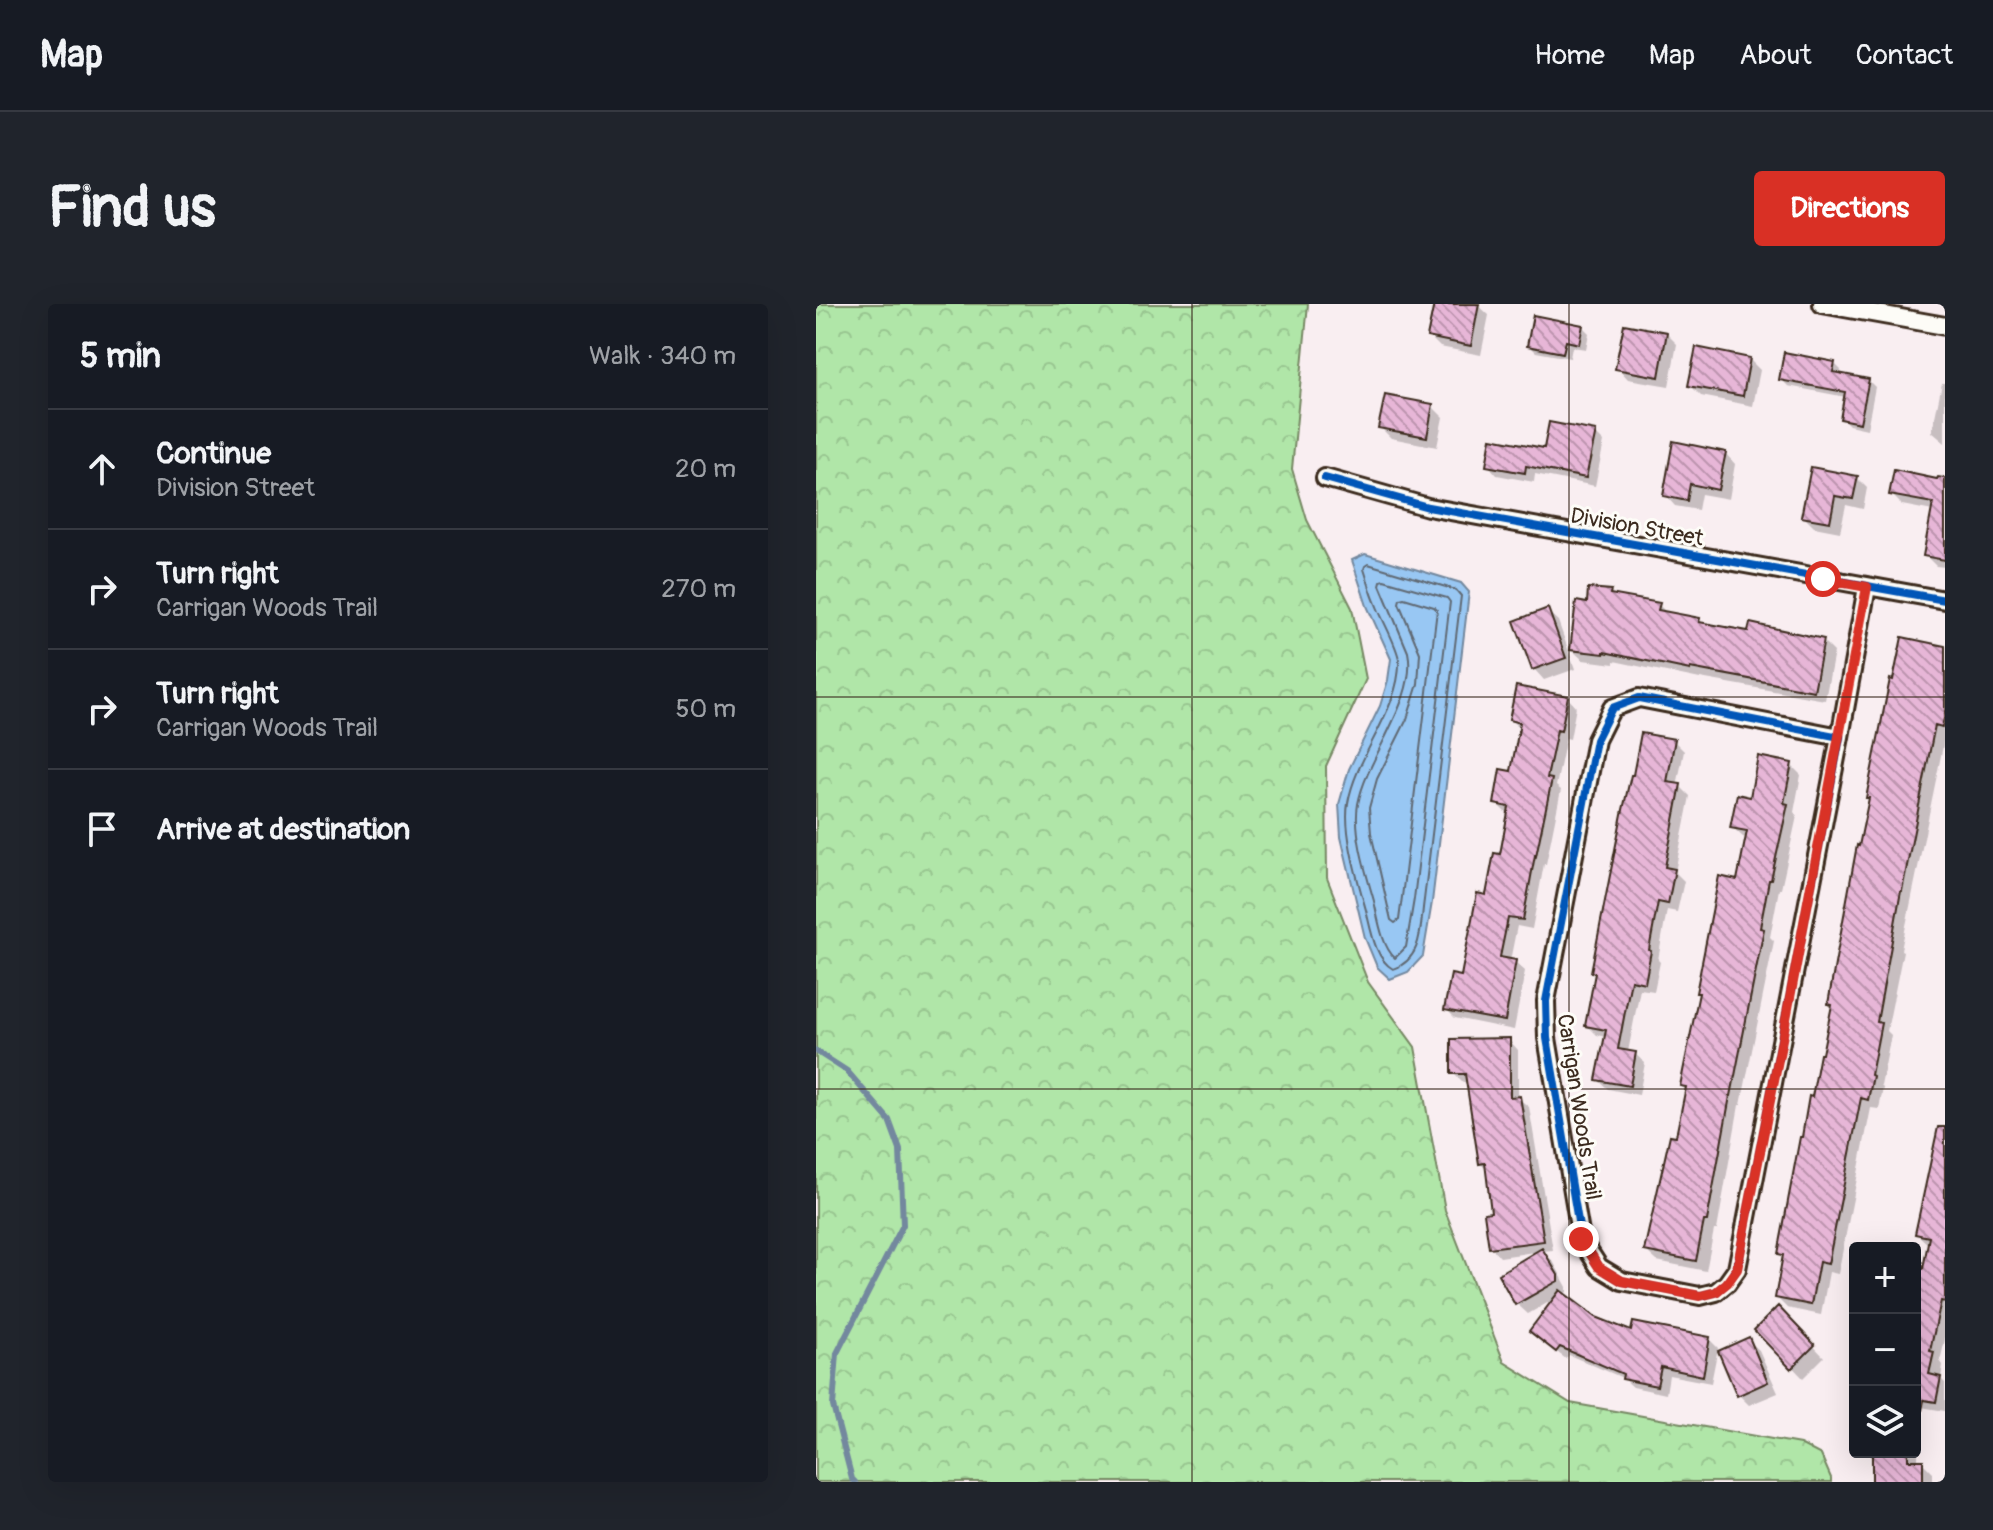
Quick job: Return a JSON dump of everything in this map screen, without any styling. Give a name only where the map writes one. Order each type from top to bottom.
[{"type":"street","points":[[1822,304],[1945,326]]},
{"type":"street","name":"Division Street","points":[[1325,478],[1428,507],[1945,600]]},
{"type":"street","name":"Carrigan Woods Trail","points":[[1840,737],[1639,698],[1612,708],[1596,740],[1546,1001],[1547,1025],[1581,1239],[1599,1267],[1622,1281],[1700,1296],[1716,1292],[1737,1269],[1840,737],[1867,587]]},
{"type":"green space","points":[[816,304],[1308,304],[1292,469],[1307,520],[1352,608],[1366,679],[1326,766],[1327,878],[1368,982],[1415,1047],[1445,1210],[1504,1362],[1570,1403],[1800,1444],[1821,1455],[1831,1482],[816,1482]]},
{"type":"water","points":[[1365,554],[1461,583],[1469,592],[1423,956],[1408,972],[1390,979],[1377,967],[1365,938],[1341,837],[1339,804],[1349,769],[1380,706],[1391,659],[1367,606],[1352,560]]},
{"type":"building","points":[[1434,304],[1479,304],[1471,346],[1427,337]]},
{"type":"building","points":[[1533,315],[1583,325],[1579,344],[1566,341],[1563,353],[1527,346]]},
{"type":"building","points":[[1624,324],[1667,332],[1659,377],[1615,369]]},
{"type":"building","points":[[1696,347],[1750,358],[1743,396],[1688,386]]},
{"type":"building","points":[[1784,352],[1835,362],[1833,372],[1869,379],[1860,423],[1840,419],[1845,392],[1779,380]]},
{"type":"building","points":[[1385,395],[1433,404],[1427,437],[1378,428]]},
{"type":"building","points":[[1549,422],[1596,431],[1586,478],[1526,466],[1525,473],[1486,466],[1491,438],[1544,448]]},
{"type":"building","points":[[1673,441],[1726,452],[1718,490],[1690,484],[1687,501],[1663,496]]},
{"type":"building","points":[[1811,467],[1858,476],[1853,499],[1835,496],[1830,522],[1801,517]]},
{"type":"building","points":[[1894,470],[1945,478],[1945,560],[1923,556],[1933,503],[1889,495]]},
{"type":"building","points":[[1588,588],[1611,590],[1610,594],[1660,603],[1658,610],[1700,618],[1699,622],[1748,631],[1750,623],[1824,639],[1814,691],[1604,652],[1570,650],[1576,601],[1587,603]]},
{"type":"building","points":[[1548,608],[1566,658],[1532,670],[1514,621]]},
{"type":"building","points":[[1902,637],[1945,646],[1945,714],[1942,727],[1935,725],[1901,891],[1877,1022],[1881,1023],[1868,1100],[1861,1098],[1828,1264],[1819,1262],[1811,1305],[1775,1298],[1783,1255],[1778,1254],[1800,1137],[1832,1005],[1828,1004],[1857,845],[1869,798],[1866,798],[1890,679],[1893,680]]},
{"type":"building","points":[[1516,686],[1568,696],[1547,778],[1552,779],[1523,920],[1508,918],[1500,957],[1516,960],[1505,1021],[1444,1010],[1451,974],[1461,976],[1477,893],[1486,895],[1494,853],[1500,854],[1509,807],[1494,804],[1500,769],[1511,771],[1520,723],[1509,720]]},
{"type":"building","points":[[1641,733],[1675,739],[1667,782],[1681,784],[1665,867],[1675,869],[1668,904],[1658,902],[1645,983],[1631,980],[1618,1049],[1636,1052],[1630,1086],[1596,1080],[1606,1030],[1585,1026],[1595,973],[1591,972]]},
{"type":"building","points":[[1758,756],[1792,763],[1784,803],[1788,804],[1769,880],[1760,928],[1764,929],[1707,1221],[1704,1221],[1696,1261],[1644,1251],[1670,1135],[1676,1136],[1686,1087],[1680,1086],[1719,876],[1737,880],[1747,831],[1730,828],[1737,794],[1750,797]]},
{"type":"building","points":[[1510,1038],[1510,1097],[1520,1096],[1544,1241],[1489,1248],[1484,1213],[1491,1212],[1485,1163],[1479,1164],[1465,1074],[1451,1074],[1451,1039]]},
{"type":"building","points":[[1938,1127],[1945,1127],[1945,1302],[1941,1301],[1930,1351],[1934,1352],[1929,1374],[1941,1377],[1936,1402],[1924,1400],[1922,1411],[1921,1269],[1929,1237],[1915,1234]]},
{"type":"building","points":[[1542,1248],[1558,1275],[1558,1281],[1515,1305],[1498,1274]]},
{"type":"building","points":[[1560,1290],[1596,1317],[1631,1331],[1633,1322],[1710,1337],[1703,1376],[1661,1367],[1657,1386],[1622,1379],[1623,1374],[1560,1347],[1556,1352],[1529,1331]]},
{"type":"building","points":[[1778,1306],[1815,1345],[1791,1369],[1754,1330]]},
{"type":"building","points":[[1749,1337],[1768,1382],[1737,1396],[1718,1351]]},
{"type":"building","points":[[1872,1458],[1923,1460],[1923,1482],[1872,1482]]},
{"type":"waterway","points":[[816,1051],[847,1071],[889,1120],[900,1150],[903,1225],[837,1353],[833,1406],[855,1482]]},
{"type":"cycle path","points":[[1325,478],[1428,507],[1945,600]]},
{"type":"cycle path","points":[[1639,698],[1840,737],[1737,1269],[1716,1292],[1700,1296],[1622,1281],[1599,1267],[1581,1239],[1547,1038],[1546,1001],[1596,740],[1612,708],[1639,698]]},
{"type":"route","points":[[1581,1239],[1599,1267],[1622,1281],[1700,1296],[1716,1292],[1737,1269],[1867,587],[1823,579]]}]
